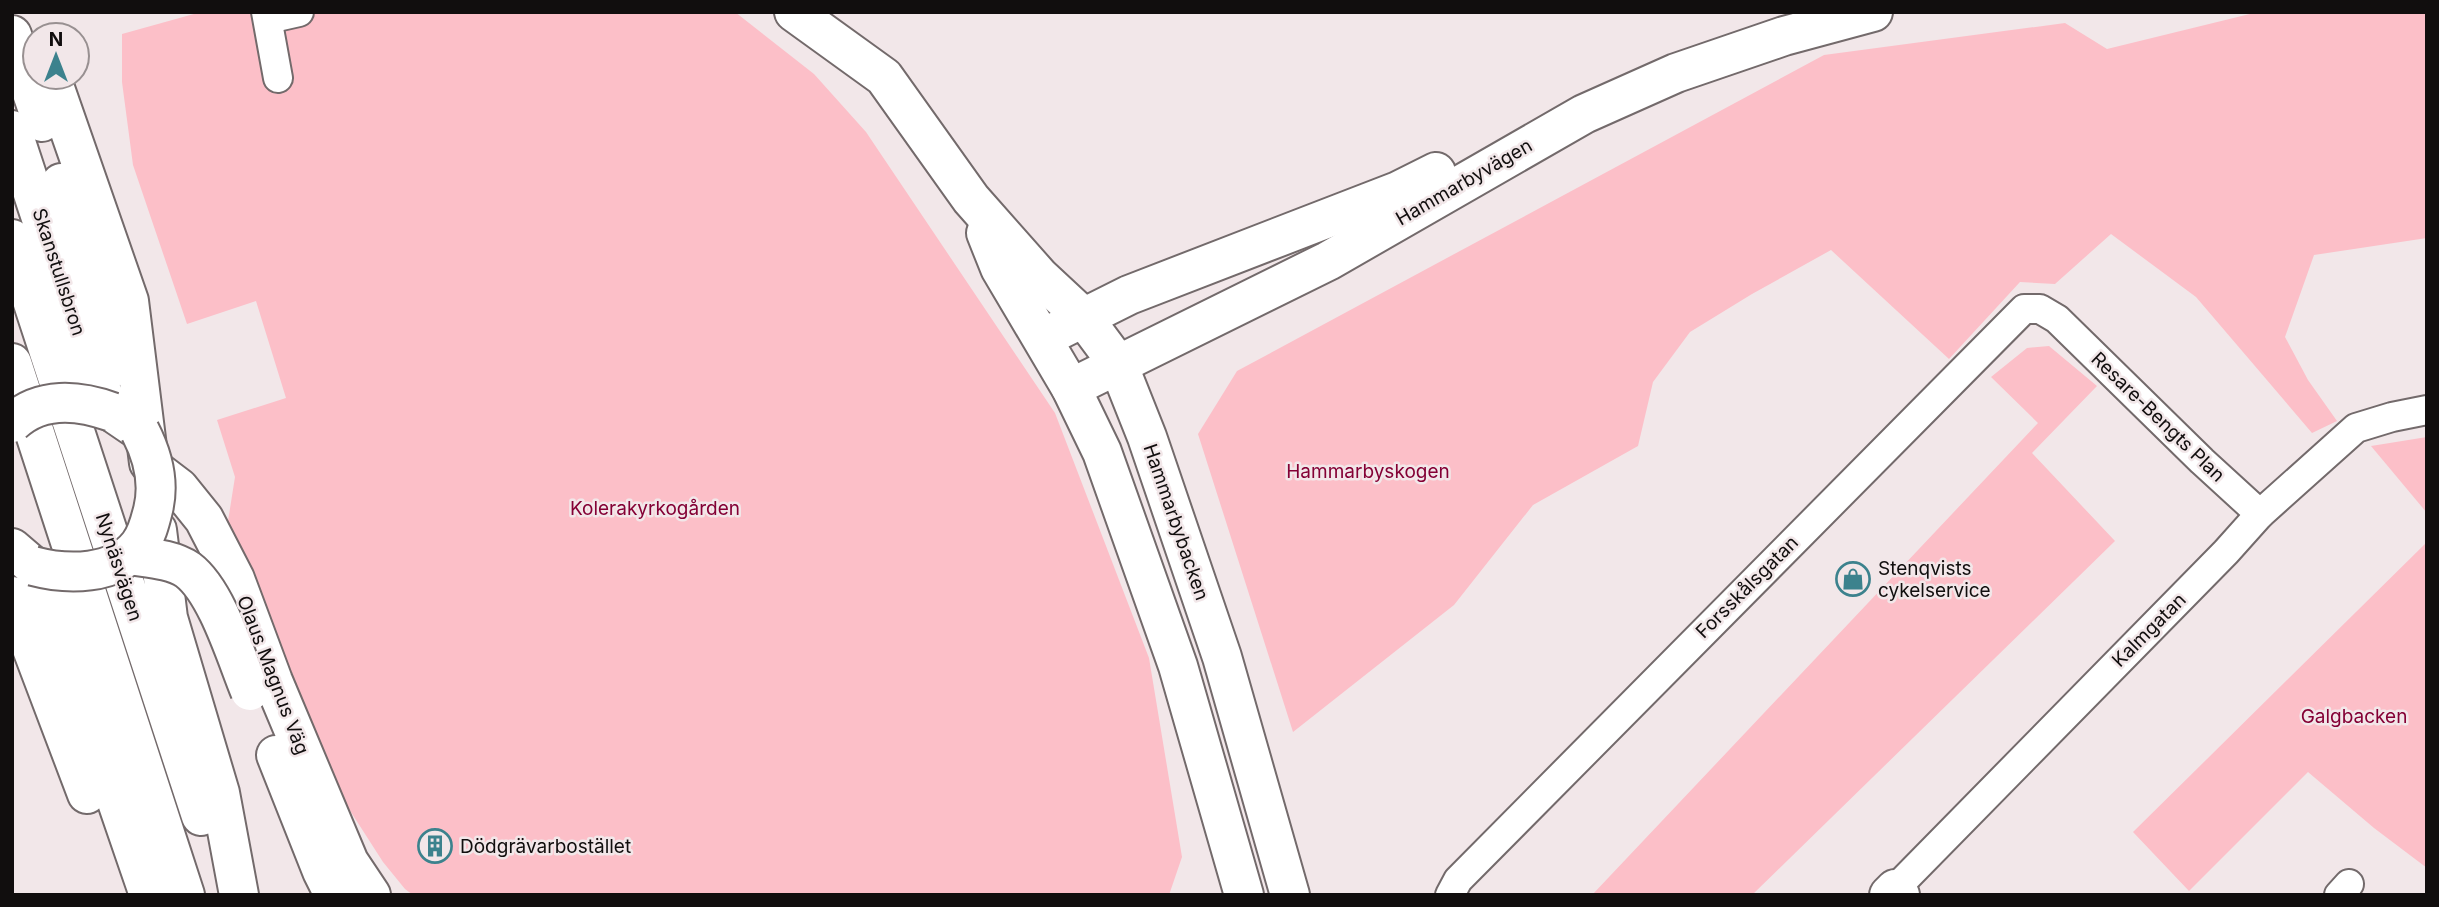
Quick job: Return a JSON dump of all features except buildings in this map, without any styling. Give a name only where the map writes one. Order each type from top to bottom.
[{"type":"main road","name":"Hammarbybacken","points":[[794,12],[884,77],[971,199],[1040,277],[1083,317],[1118,363],[1147,437],[1222,657],[1290,895]]},
{"type":"main road","name":"Hammarbyvägen","points":[[1043,338],[1146,288],[1398,191],[1674,55],[1792,12]]},
{"type":"main road","name":"Hammarbyvägen","points":[[1070,388],[1328,261],[1584,114],[1676,72],[1784,36],[1873,12]]},
{"type":"main road","points":[[12,35],[126,422]]},
{"type":"main road","points":[[56,91],[129,301],[168,618],[220,793],[239,895]]},
{"type":"main road","name":"Skanstullsbron","points":[[12,130],[90,370],[126,422]]},
{"type":"main road","name":"Hammarbybacken","points":[[971,199],[1000,268],[1043,338],[1102,452],[1178,666],[1244,895]]},
{"type":"main road","name":"Nynäsvägen","points":[[12,239],[226,895]]},
{"type":"main road","name":"Nynäsvägen","points":[[12,363],[185,895]]},
{"type":"main road","points":[[12,423],[24,413],[58,402],[95,406],[126,422],[150,449],[156,489],[148,528],[140,544],[130,555],[92,570],[69,573],[19,570]]},
{"type":"main road","name":"Olaus Magnus Väg","points":[[155,469],[179,488],[204,519],[235,579],[261,686],[322,872],[334,895]]},
{"type":"main road","name":"Olaus Magnus Väg","points":[[130,555],[165,560],[187,570],[208,592],[261,686],[349,862],[371,895]]},
{"type":"main road","points":[[19,570],[52,601],[149,895]]},
{"type":"main road","points":[[19,570],[49,690],[124,895]]},
{"type":"street","points":[[278,78],[267,16],[299,12]]},
{"type":"street","name":"Forsskålsgatan","points":[[1450,895],[1458,880],[2024,309],[2040,309],[2056,319]]},
{"type":"street","name":"Resare-Bengts Plan","points":[[2056,319],[2260,514]]},
{"type":"street","name":"Kalmgatan","points":[[1895,893],[2260,514],[2356,428],[2392,417],[2427,411]]},
{"type":"green space","name":"Kolerakyrkogården","points":[[201,12],[735,12],[814,74],[866,132],[1055,413],[1149,658],[1182,857],[1169,895],[413,895],[405,889],[383,862],[340,795],[228,521],[235,477],[217,420],[286,398],[256,301],[187,324],[133,165],[122,82],[122,34]]},
{"type":"green space","name":"Hammarbyskogen","points":[[2258,12],[2427,12],[2427,238],[2314,255],[2285,337],[2308,380],[2337,421],[2312,433],[2196,297],[2111,234],[2055,284],[2020,282],[1949,359],[1831,250],[1690,332],[1653,382],[1638,446],[1533,505],[1454,605],[1293,732],[1198,434],[1237,371],[1824,55],[2065,23],[2107,49]]},
{"type":"green space","points":[[2049,346],[2097,386],[2032,453],[2115,541],[1752,895],[1592,895],[2038,423],[1991,377],[2027,348]]},
{"type":"green space","points":[[2427,437],[2427,513],[2371,446]]},
{"type":"green space","name":"Galgbacken","points":[[2427,542],[2427,868],[2374,828],[2308,772],[2189,891],[2133,832]]},
{"type":"place","name":"Stenqvists cykelservice","points":[[1853,579]]},
{"type":"place","name":"Dödgrävarbostället","points":[[435,846]]}]
